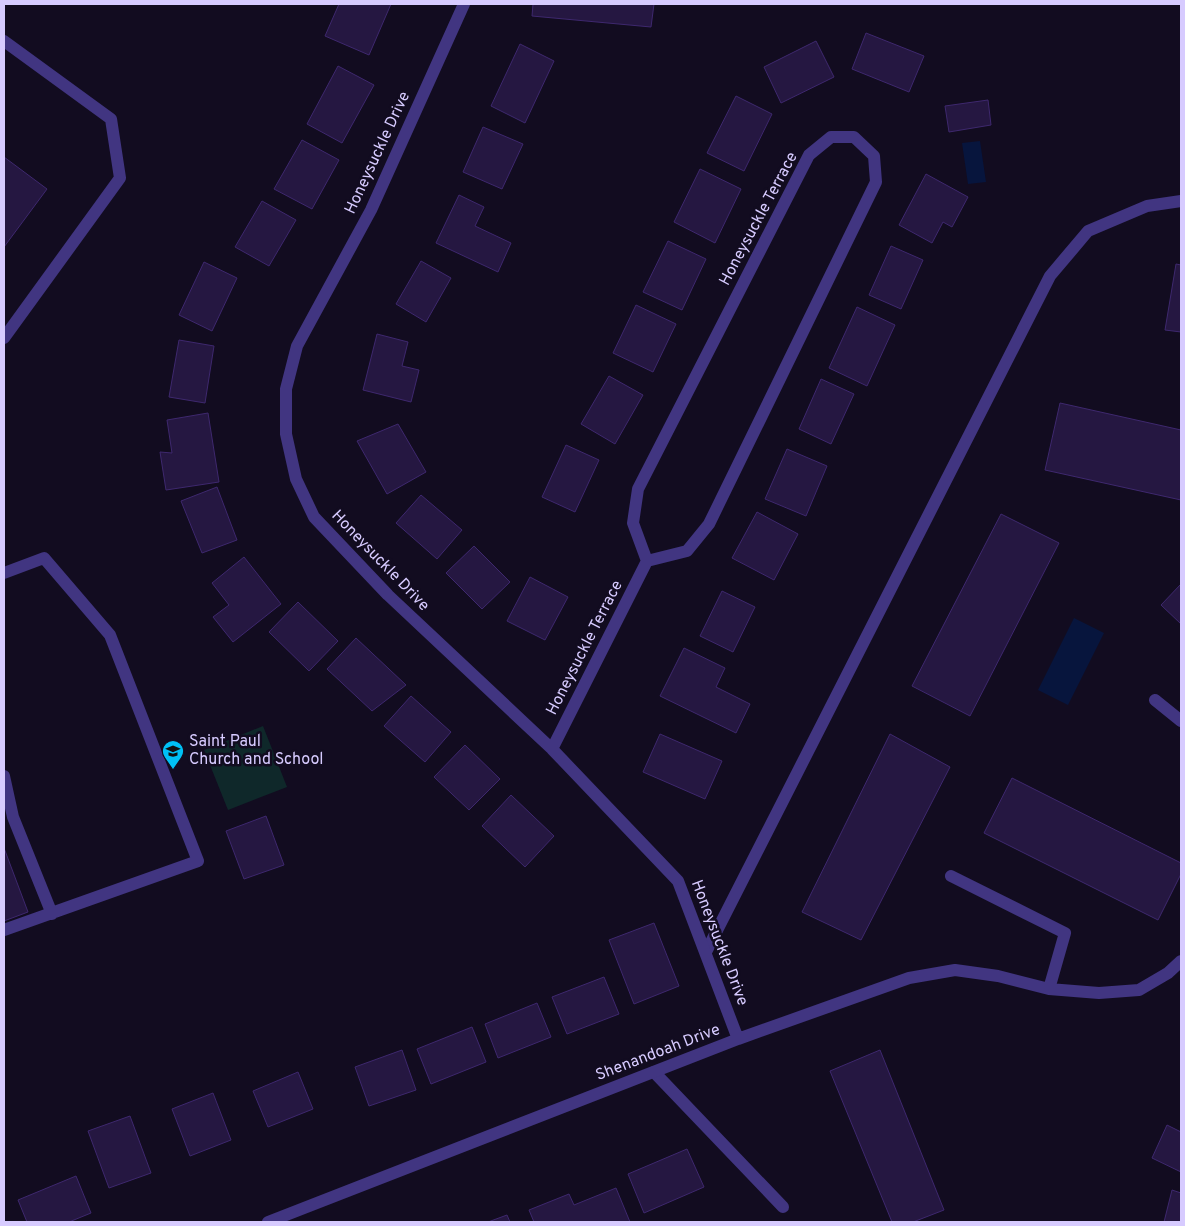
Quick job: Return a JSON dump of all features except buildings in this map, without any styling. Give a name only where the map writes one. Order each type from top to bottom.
[{"type":"street","name":"Honeysuckle Drive","points":[[464,4],[371,210],[297,346],[286,389],[286,434],[296,479],[314,517],[388,595],[552,749],[678,881],[738,1039]]},
{"type":"street","points":[[4,41],[111,119],[120,178],[4,338]]},
{"type":"street","name":"Honeysuckle Terrace","points":[[552,749],[647,561],[633,523],[638,489],[809,155],[831,137],[854,138],[874,156],[876,182],[710,524],[687,551],[647,561]]},
{"type":"street","points":[[706,952],[1050,276],[1088,232],[1147,206],[1181,201]]},
{"type":"street","points":[[4,573],[44,558],[110,635],[198,861],[4,930]]},
{"type":"street","points":[[1155,700],[1181,721]]},
{"type":"street","points":[[4,776],[13,817],[52,914]]},
{"type":"street","points":[[951,876],[1065,933],[1049,988]]},
{"type":"street","name":"Shenandoah Drive","points":[[268,1222],[738,1039],[909,978],[955,970],[998,976],[1049,988],[1099,993],[1139,990],[1168,973],[1181,961]]},
{"type":"street","points":[[654,1072],[783,1207]]},
{"type":"green space","points":[[263,726],[287,787],[228,810],[204,750]]},
{"type":"water","points":[[980,141],[986,182],[968,184],[962,143]]},
{"type":"water","points":[[1074,618],[1104,633],[1068,705],[1038,690]]},
{"type":"place","name":"Saint Paul Church and School","points":[[173,770]]}]
